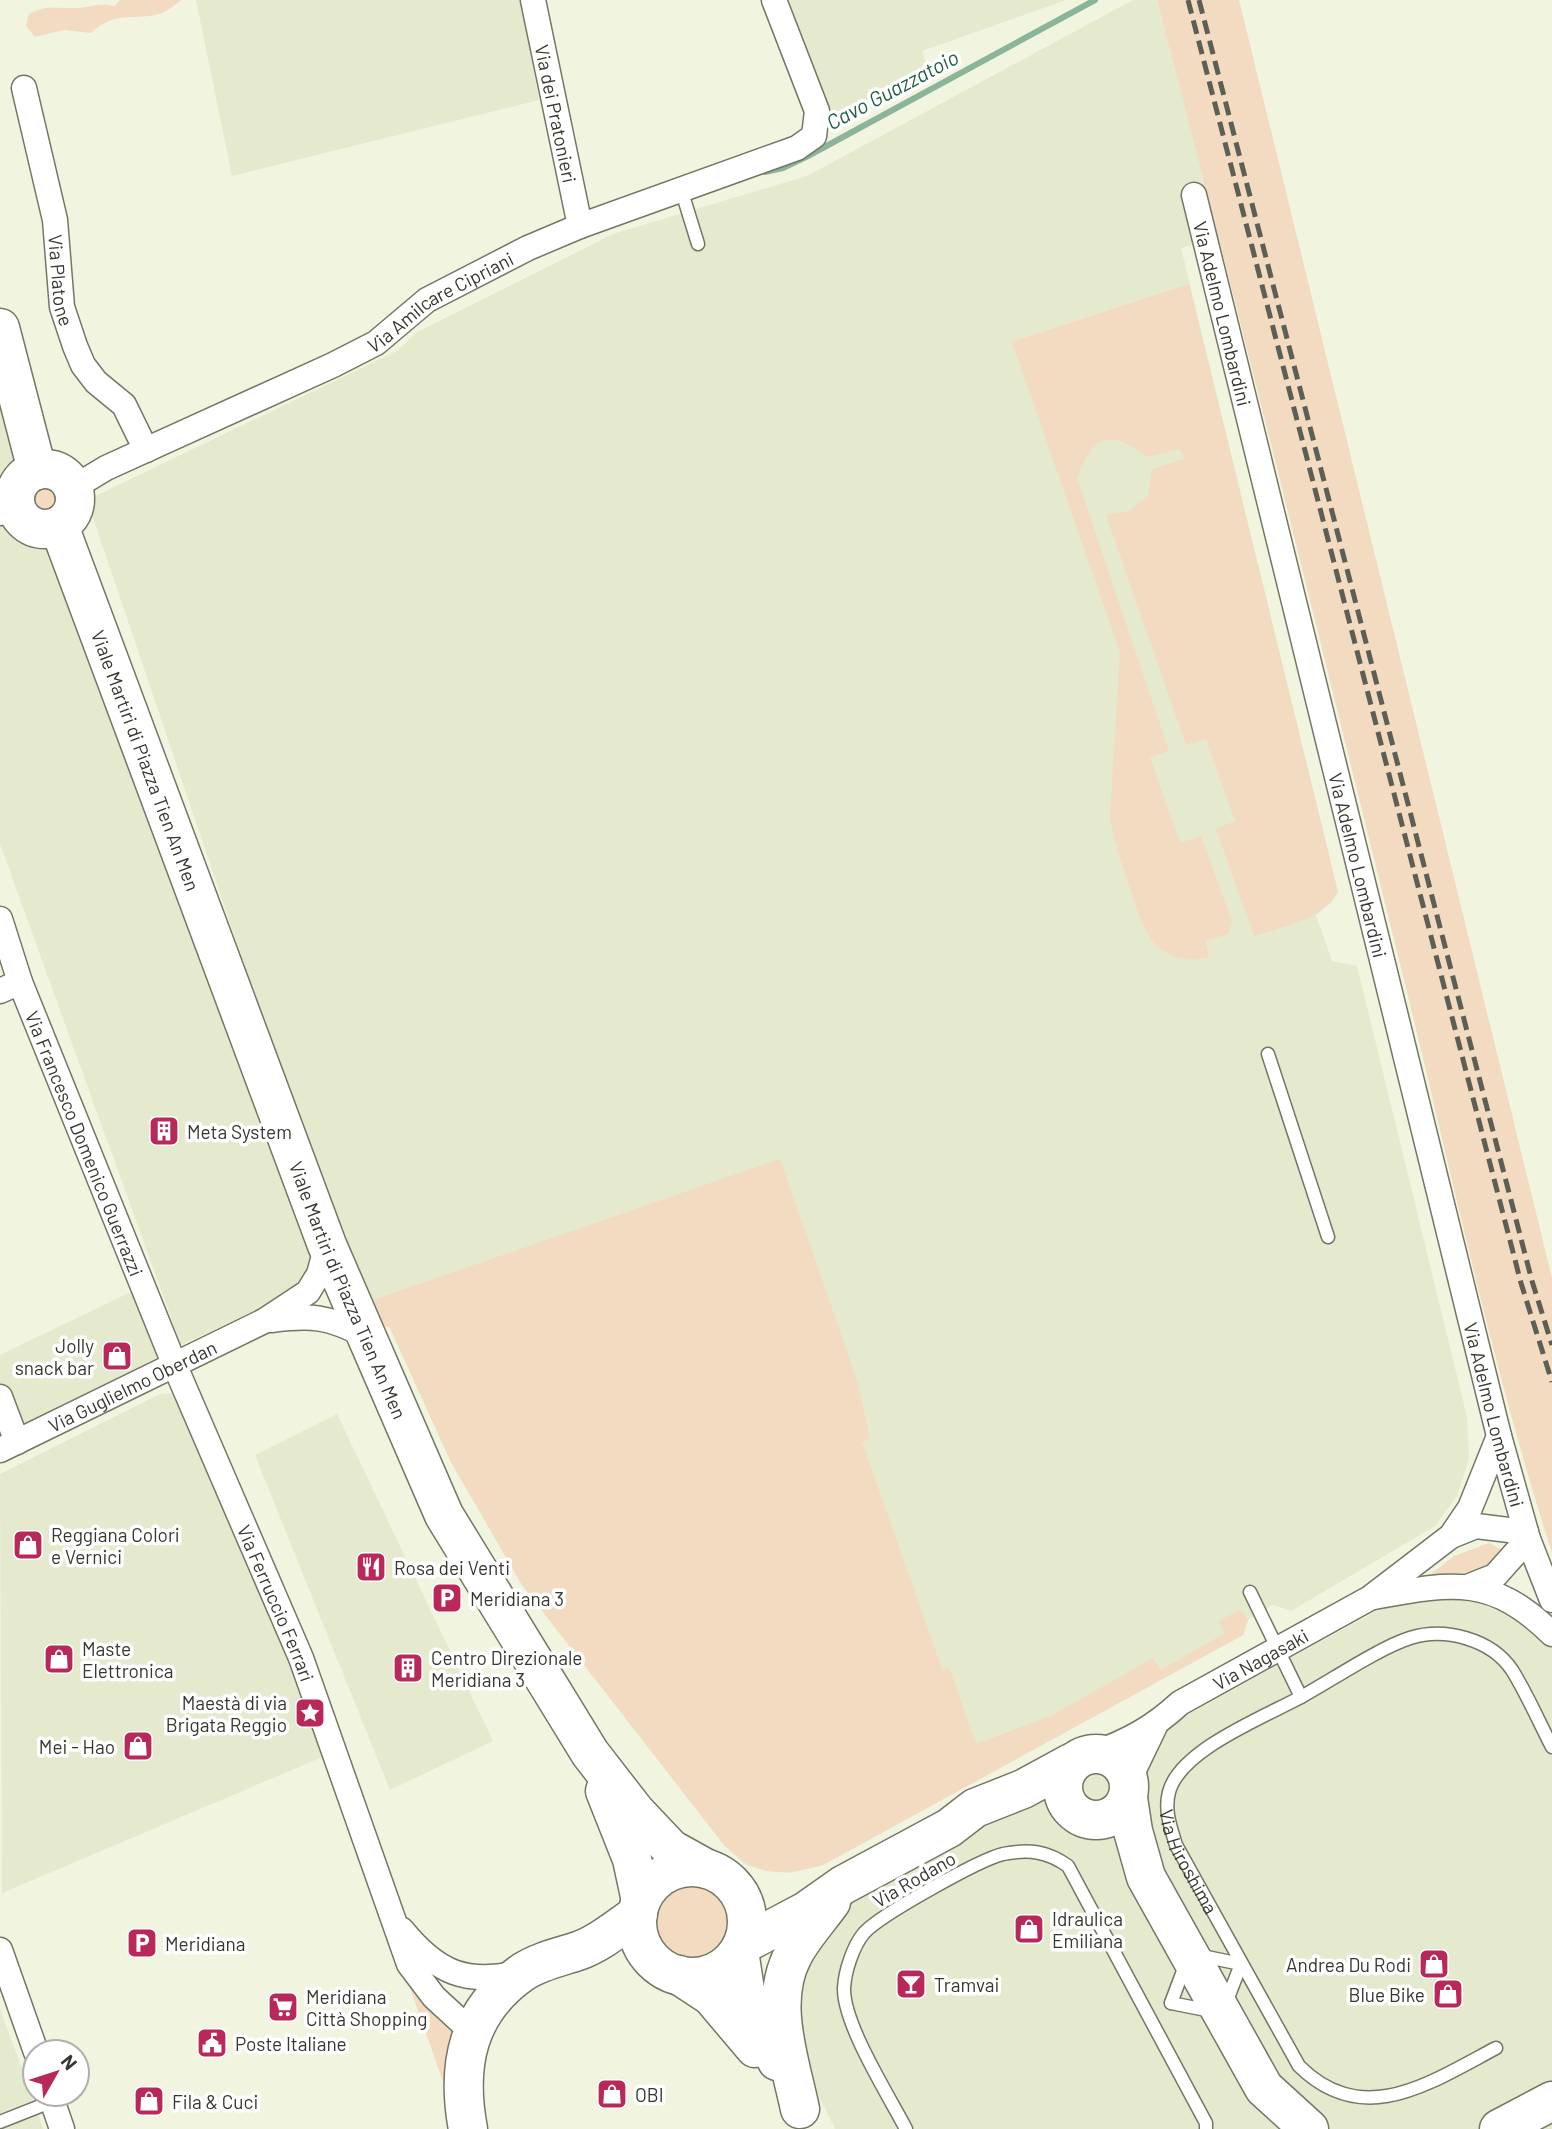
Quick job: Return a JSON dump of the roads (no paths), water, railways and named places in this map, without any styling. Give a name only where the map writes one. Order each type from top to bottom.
[{"type":"main road","points":[[0,328],[37,470]]},
{"type":"main road","points":[[37,470],[54,470],[62,474],[73,488],[74,507],[59,526],[50,529],[32,526],[8,509],[22,479],[37,470]]},
{"type":"main road","name":"Viale Martiri di Piazza Tien An Men","points":[[59,526],[327,1245],[444,1515],[590,1753],[635,1811],[671,1849],[724,1877],[737,1890]]},
{"type":"main road","name":"Viale Martiri di Piazza Tien An Men","points":[[590,1753],[632,1859],[639,1907],[639,1937],[665,1966]]},
{"type":"main road","points":[[1146,1877],[1068,1806],[1062,1784],[1083,1758],[1117,1761],[1128,1789],[1133,1831],[1146,1877],[1264,2088],[1275,2129]]},
{"type":"main road","name":"Via Nagasaki","points":[[741,1948],[806,1911],[843,1885],[949,1828],[975,1808],[1023,1789],[1083,1758]]},
{"type":"main road","name":"Via Nagasaki","points":[[949,1828],[1023,1809],[1083,1817],[1114,1815],[1128,1789]]},
{"type":"main road","points":[[468,2129],[462,2084],[472,2032],[493,2000],[524,1972],[608,1936],[639,1907],[649,1887],[668,1873],[691,1867],[707,1869]]},
{"type":"main road","points":[[806,2119],[783,2025],[786,1974],[805,1936],[843,1885]]},
{"type":"main road","name":"Via Nagasaki","points":[[737,1890],[755,1899],[779,1902],[843,1885]]},
{"type":"main road","points":[[737,1890],[743,1900],[747,1922],[741,1948],[741,1973],[752,2007],[806,2119]]},
{"type":"main road","points":[[579,1950],[704,1976],[718,1971],[741,1948]]},
{"type":"main road","points":[[665,1966],[711,1996],[730,2015],[806,2119]]},
{"type":"main road","points":[[1264,2088],[1309,2129]]},
{"type":"main road","points":[[1500,2129],[1552,2101]]},
{"type":"street","name":"Via dei Pratonieri","points":[[533,0],[580,226]]},
{"type":"street","name":"Via Amilcare Cipriani","points":[[73,488],[106,468],[333,365],[376,342],[427,300],[465,278],[580,226],[797,148],[814,136],[817,111],[774,0]]},
{"type":"street","name":"Via Platone","points":[[24,88],[55,220],[62,307],[75,346],[96,382],[124,405],[146,450]]},
{"type":"street","name":"Via Adelmo Lombardini","points":[[1194,195],[1499,1436],[1527,1536],[1552,1600]]},
{"type":"street","name":"Via Francesco Domenico Guerrazzi","points":[[0,919],[10,986],[175,1366]]},
{"type":"street","name":"Via Guglielmo Oberdan","points":[[8,1446],[264,1321],[308,1292],[319,1273],[327,1245]]},
{"type":"street","name":"Via Guglielmo Oberdan","points":[[264,1321],[306,1316],[335,1320],[364,1335]]},
{"type":"street","name":"Via Ferruccio Ferrari","points":[[175,1366],[301,1658],[409,1964],[434,1997],[472,2032]]},
{"type":"street","points":[[0,1397],[8,1446]]},
{"type":"street","name":"Via Nagasaki","points":[[1451,1536],[1471,1508],[1499,1436]]},
{"type":"street","name":"Via Nagasaki","points":[[1083,1758],[1131,1740],[1155,1726],[1180,1703],[1275,1648],[1370,1598],[1451,1536],[1476,1526],[1527,1536],[1495,1576],[1470,1586]]},
{"type":"street","name":"Via Nagasaki","points":[[1370,1598],[1444,1585],[1470,1586],[1486,1590],[1522,1609],[1552,1634]]},
{"type":"street","name":"Via Nagasaki","points":[[1128,1789],[1155,1726]]},
{"type":"street","name":"Via Ferruccio Ferrari","points":[[396,1923],[417,1948],[439,1967],[468,1977],[495,1978],[524,1972]]},
{"type":"street","points":[[0,1950],[31,2038]]},
{"type":"street","points":[[55,2108],[62,2129]]},
{"type":"lane","points":[[681,189],[698,244]]},
{"type":"lane","points":[[1268,1055],[1328,1237]]},
{"type":"lane","points":[[1250,1592],[1301,1697]]},
{"type":"lane","name":"Via Hiroshima","points":[[1496,2048],[1394,2101],[1363,2104],[1345,2101],[1313,2082],[1298,2066],[1177,1845],[1167,1813],[1168,1794],[1183,1766],[1195,1757],[1409,1638],[1430,1633],[1457,1636],[1479,1643],[1511,1669],[1552,1747]]},
{"type":"lane","name":"Via Rodano","points":[[906,2129],[861,2042],[848,2009],[844,1989],[848,1970],[864,1933],[881,1919],[1001,1855],[1027,1852],[1051,1854],[1068,1866],[1149,2017]]},
{"type":"lane","points":[[1171,2003],[1222,2012],[1241,1964],[1189,1954],[1171,2003],[1149,2017],[1206,2126]]},
{"type":"lane","points":[[0,2122],[30,2108]]},
{"type":"waterway","name":"Cavo Guazzatoio","points":[[765,172],[783,168],[808,156],[1095,0]]},
{"type":"railway","points":[[1188,0],[1521,1283],[1552,1382]]},
{"type":"railway","points":[[1199,0],[1532,1281],[1552,1345]]},
{"type":"place","name":"Meta System","points":[[164,1131]]},
{"type":"place","name":"Jolly snack bar","points":[[117,1356]]},
{"type":"place","name":"Reggiana Colori e Vernici","points":[[28,1545]]},
{"type":"place","name":"Rosa dei Venti","points":[[371,1567]]},
{"type":"place","name":"Meridiana 3","points":[[447,1598]]},
{"type":"place","name":"Maste Elettronica","points":[[59,1659]]},
{"type":"place","name":"Centro Direzionale Meridiana 3","points":[[408,1668]]},
{"type":"place","name":"Maestà di via Brigata Reggio","points":[[310,1713]]},
{"type":"place","name":"Mei - Hao","points":[[138,1746]]},
{"type":"place","name":"Idraulica Emiliana","points":[[1029,1929]]},
{"type":"place","name":"Meridiana","points":[[142,1943]]},
{"type":"place","name":"Andrea Du Rodi","points":[[1434,1964]]},
{"type":"place","name":"Tramvai","points":[[911,1984]]},
{"type":"place","name":"Blue Bike","points":[[1448,1994]]},
{"type":"place","name":"Meridiana Città Shopping","points":[[283,2007]]},
{"type":"place","name":"Poste Italiane","points":[[212,2043]]},
{"type":"place","name":"OBI","points":[[612,2094]]},
{"type":"place","name":"Fila & Cuci","points":[[149,2101]]}]
